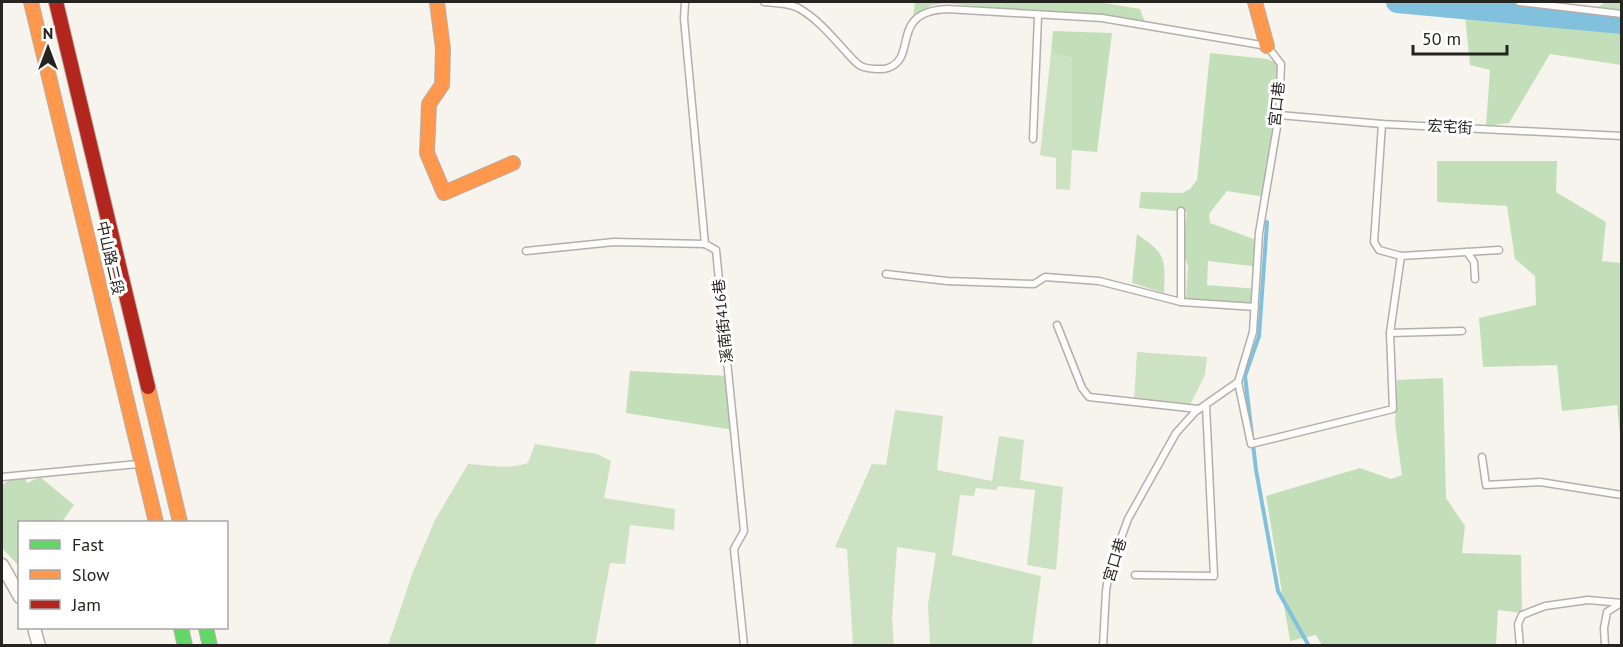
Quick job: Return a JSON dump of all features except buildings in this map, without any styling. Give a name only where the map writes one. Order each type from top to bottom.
[{"type":"main road","name":"中山路二段","points":[[31,2],[156,521]]},
{"type":"main road","name":"中山路二段","points":[[56,2],[180,521]]},
{"type":"main road","points":[[436,2],[443,49],[442,85],[429,104],[428,153],[444,193],[513,163]]},
{"type":"main road","points":[[1255,5],[1267,46]]},
{"type":"main road","points":[[181,629],[185,645]]},
{"type":"main road","points":[[206,629],[210,645]]},
{"type":"street","points":[[2,565],[18,593]]},
{"type":"street","points":[[35,629],[39,645]]},
{"type":"lane","name":"溪南街416巷","points":[[685,2],[684,19],[705,244],[716,250],[744,531],[734,549],[744,645]]},
{"type":"lane","points":[[764,2],[798,6],[812,16],[860,66],[885,69],[894,65],[901,55],[908,28],[914,18],[930,10],[1102,18],[1267,46]]},
{"type":"lane","points":[[1519,2],[1622,14]]},
{"type":"lane","points":[[1033,139],[1038,16]]},
{"type":"lane","name":"宮口巷","points":[[1103,645],[1109,571],[1128,519],[1176,433],[1199,410],[1238,382],[1253,333],[1259,233],[1279,115],[1281,64],[1267,46]]},
{"type":"lane","name":"宏宅街","points":[[1279,115],[1382,124],[1622,136]]},
{"type":"lane","points":[[1382,124],[1374,242],[1379,250],[1401,256],[1499,250]]},
{"type":"lane","points":[[1180,211],[1181,302]]},
{"type":"lane","points":[[526,251],[614,242],[705,244]]},
{"type":"lane","points":[[1467,252],[1474,262],[1475,279]]},
{"type":"lane","points":[[1238,382],[1251,444],[1393,409],[1390,333],[1401,256]]},
{"type":"lane","points":[[886,274],[947,281],[1023,284],[1034,284],[1045,277],[1099,280],[1181,302],[1255,307]]},
{"type":"lane","points":[[1057,325],[1082,388],[1089,397],[1199,410]]},
{"type":"lane","points":[[1390,333],[1462,331]]},
{"type":"lane","points":[[1135,575],[1214,576],[1206,405]]},
{"type":"lane","points":[[1482,457],[1486,485],[1540,482],[1622,495]]},
{"type":"lane","points":[[2,477],[142,464]]},
{"type":"lane","points":[[1520,645],[1518,624],[1522,615],[1545,606],[1588,600],[1622,603]]},
{"type":"lane","points":[[1605,645],[1604,628],[1607,612],[1622,603]]},
{"type":"green space","points":[[915,2],[1098,2],[1140,9],[1145,22],[1114,21],[946,3],[932,5],[913,17]]},
{"type":"green space","points":[[1378,2],[1548,2],[1549,6],[1591,11],[1606,2],[1621,2],[1621,65],[1550,54],[1509,123],[1486,126],[1490,70],[1470,65],[1465,15]]},
{"type":"green space","points":[[1053,31],[1112,33],[1097,152],[1072,150],[1072,58],[1051,53]]},
{"type":"green space","points":[[1051,53],[1072,58],[1070,190],[1056,189],[1056,158],[1040,155]]},
{"type":"green space","points":[[1210,53],[1267,59],[1276,63],[1280,68],[1282,111],[1265,197],[1227,191],[1209,214],[1210,223],[1262,242],[1260,267],[1208,261],[1207,285],[1258,289],[1253,306],[1213,306],[1186,299],[1188,267],[1183,249],[1187,212],[1139,208],[1141,192],[1182,193],[1190,189],[1197,180]]},
{"type":"green space","points":[[1437,161],[1557,161],[1556,192],[1606,222],[1602,261],[1621,263],[1621,445],[1617,405],[1562,411],[1557,365],[1483,367],[1479,318],[1536,305],[1535,276],[1515,259],[1507,206],[1437,202]]},
{"type":"green space","points":[[1137,234],[1154,247],[1162,258],[1164,293],[1132,283]]},
{"type":"green space","points":[[1137,352],[1207,357],[1205,375],[1188,409],[1134,402]]},
{"type":"green space","points":[[630,371],[729,376],[734,430],[626,413]]},
{"type":"green space","points":[[1443,378],[1446,498],[1465,526],[1462,553],[1521,555],[1522,613],[1498,610],[1496,645],[1322,645],[1316,635],[1290,641],[1266,496],[1360,468],[1391,479],[1402,475],[1395,423],[1397,380]]},
{"type":"green space","points":[[895,410],[943,416],[937,470],[992,481],[999,436],[1024,440],[1020,480],[1063,487],[1056,570],[1027,565],[1035,490],[998,486],[996,490],[976,488],[974,496],[960,495],[952,555],[1041,576],[1032,645],[930,645],[928,605],[936,553],[897,547],[892,619],[894,645],[853,645],[847,549],[835,547],[872,464],[886,465]]},
{"type":"green space","points":[[535,444],[597,454],[611,461],[604,498],[675,509],[674,530],[630,525],[625,564],[610,563],[595,645],[388,645],[413,572],[435,520],[468,464],[506,467],[528,463]]},
{"type":"green space","points":[[22,471],[27,483],[40,477],[74,505],[63,521],[18,521],[18,565],[2,548],[2,485]]},
{"type":"waterway","points":[[1397,2],[1622,23]]},
{"type":"waterway","points":[[1267,222],[1259,336],[1245,376],[1256,470],[1278,591],[1309,646]]},
{"type":"traffic: fast","points":[[181,629],[185,646]]},
{"type":"traffic: fast","points":[[206,629],[210,646]]},
{"type":"traffic: slow","points":[[31,2],[156,521]]},
{"type":"traffic: slow","points":[[437,2],[443,49],[442,85],[429,104],[427,153],[444,193],[513,163]]},
{"type":"traffic: slow","points":[[1255,2],[1267,46]]},
{"type":"traffic: slow","points":[[148,387],[180,521]]},
{"type":"traffic: jam","points":[[56,2],[148,387]]}]
